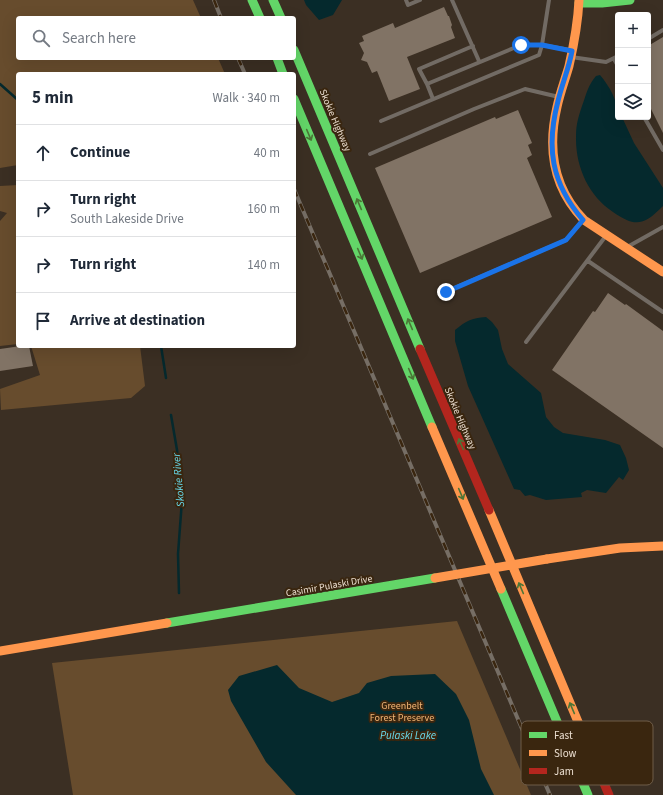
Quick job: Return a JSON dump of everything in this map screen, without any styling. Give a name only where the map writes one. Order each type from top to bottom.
[{"type":"main road","points":[[252,0],[259,16]]},
{"type":"main road","points":[[273,0],[280,16]]},
{"type":"main road","points":[[630,0],[602,3],[579,2],[578,27],[554,118],[551,146],[553,162],[562,190],[571,205],[583,220],[596,230],[607,235],[663,272]]},
{"type":"main road","name":"Skokie Highway","points":[[296,55],[578,721]]},
{"type":"main road","points":[[278,60],[283,72]]},
{"type":"main road","points":[[296,104],[557,721]]},
{"type":"main road","name":"Casimir Pulaski Drive","points":[[0,651],[547,559],[620,548],[663,546]]},
{"type":"main road","points":[[584,785],[588,795]]},
{"type":"main road","name":"Skokie Highway","points":[[605,785],[609,795]]},
{"type":"lane","points":[[406,0],[408,5],[420,0]]},
{"type":"lane","points":[[452,0],[480,62]]},
{"type":"lane","points":[[381,121],[539,55],[549,0]]},
{"type":"lane","points":[[651,37],[663,30]]},
{"type":"lane","points":[[427,84],[521,45],[542,45],[606,62],[615,58]]},
{"type":"lane","points":[[433,99],[419,69],[473,46]]},
{"type":"lane","points":[[370,154],[474,109],[526,89],[559,97]]},
{"type":"lane","points":[[646,120],[663,150]]},
{"type":"lane","points":[[446,292],[566,240],[583,220]]},
{"type":"lane","points":[[626,248],[663,227]]},
{"type":"lane","points":[[526,342],[607,235]]},
{"type":"lane","points":[[588,261],[663,312]]},
{"type":"green space","points":[[0,0],[193,0],[200,16],[16,16],[16,60],[219,60],[224,72],[16,72],[16,165],[0,168]]},
{"type":"green space","points":[[16,185],[16,344],[0,346],[0,221],[7,213],[0,211],[0,186]]},
{"type":"green space","points":[[32,348],[140,348],[145,386],[131,398],[1,410],[0,389],[40,375]]},
{"type":"green space","name":"Greenbelt Forest Preserve","points":[[457,621],[521,771],[521,785],[527,785],[531,795],[73,795],[52,663]]},
{"type":"water","points":[[304,0],[342,0],[333,15],[319,20],[306,5]]},
{"type":"water","points":[[600,75],[613,94],[615,100],[615,120],[623,120],[634,143],[663,188],[663,206],[650,217],[640,222],[628,220],[613,212],[597,198],[581,171],[578,160],[576,128],[589,87],[596,76]]},
{"type":"water","points":[[486,317],[498,330],[502,349],[508,364],[541,393],[546,417],[554,427],[563,433],[605,440],[620,445],[626,458],[629,470],[623,480],[619,477],[606,493],[587,490],[581,493],[582,497],[546,500],[530,495],[525,496],[520,490],[514,489],[468,386],[455,341],[455,330],[472,319]]},
{"type":"water","name":"Pulaski Lake","points":[[277,665],[299,688],[332,702],[359,693],[367,683],[391,676],[435,674],[456,694],[469,720],[481,769],[494,795],[296,795],[266,762],[231,701],[228,690],[239,676]]},
{"type":"building","points":[[444,7],[449,16],[455,38],[407,57],[420,89],[389,101],[377,71],[372,73],[367,62],[361,60],[364,53],[359,43],[364,41],[362,36],[393,23],[395,28]]},
{"type":"building","points":[[663,37],[663,133],[651,109],[651,44]]},
{"type":"building","points":[[518,110],[532,143],[528,145],[532,155],[527,158],[552,217],[420,273],[375,168],[495,117],[496,119]]},
{"type":"building","points":[[608,293],[663,331],[663,448],[552,370],[593,311],[595,312]]},
{"type":"building","points":[[16,347],[16,348],[29,348],[33,366],[0,371],[0,349]]},
{"type":"waterway","name":"Skokie River","points":[[0,84],[16,98]]},
{"type":"waterway","name":"Skokie River","points":[[161,348],[166,378]]},
{"type":"waterway","name":"Skokie River","points":[[171,415],[177,450],[182,500],[178,554],[179,593]]},
{"type":"railway","points":[[214,0],[220,16]]},
{"type":"railway","points":[[239,60],[244,72]]},
{"type":"railway","points":[[296,194],[521,726]]},
{"type":"railway","points":[[546,785],[550,795]]},
{"type":"traffic: fast","points":[[252,0],[259,16]]},
{"type":"traffic: fast","points":[[273,0],[280,16]]},
{"type":"traffic: fast","points":[[579,3],[602,3],[630,0]]},
{"type":"traffic: fast","points":[[296,55],[420,349]]},
{"type":"traffic: fast","points":[[278,60],[282,72]]},
{"type":"traffic: fast","points":[[296,104],[432,427]]},
{"type":"traffic: fast","points":[[167,623],[435,578]]},
{"type":"traffic: fast","points":[[501,589],[557,721]]},
{"type":"traffic: fast","points":[[584,785],[588,795]]},
{"type":"traffic: slow","points":[[579,0],[573,50],[558,102],[554,123],[553,153],[559,182],[565,195],[584,220],[663,272]]},
{"type":"traffic: slow","points":[[432,427],[501,589]]},
{"type":"traffic: slow","points":[[489,510],[578,721]]},
{"type":"traffic: slow","points":[[547,559],[620,548],[663,546]]},
{"type":"traffic: slow","points":[[435,578],[547,559]]},
{"type":"traffic: slow","points":[[0,651],[167,623]]},
{"type":"traffic: jam","points":[[420,349],[489,510]]},
{"type":"traffic: jam","points":[[605,785],[609,795]]},
{"type":"route","points":[[446,292],[566,240],[583,220],[562,190],[553,162],[551,146],[554,118],[572,51],[542,45],[521,45]]}]
